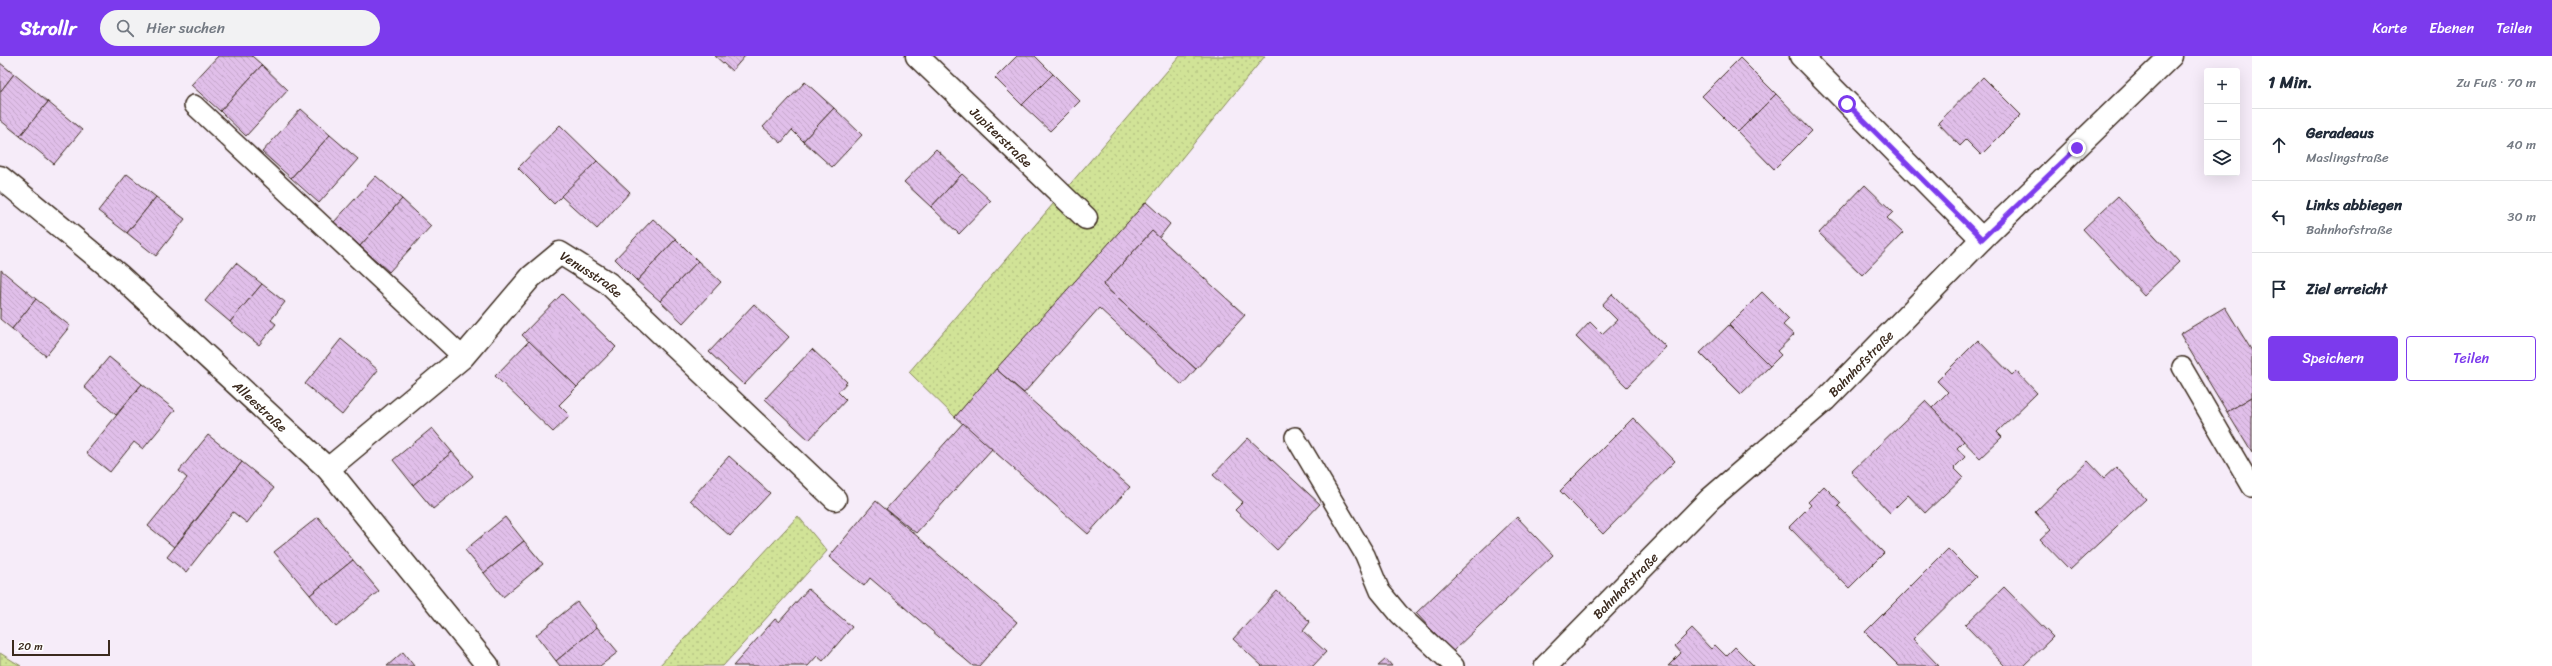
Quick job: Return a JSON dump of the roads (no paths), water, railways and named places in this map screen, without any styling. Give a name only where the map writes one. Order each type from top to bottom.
[{"type":"street","name":"Jupiterstraße","points":[[917,56],[1086,218]]},
{"type":"street","points":[[1801,56],[1982,239]]},
{"type":"street","name":"Bahnhofstraße","points":[[1546,666],[1710,499],[1825,400],[1982,239],[2171,56]]},
{"type":"street","name":"Alleestraße","points":[[0,177],[120,276],[328,469],[488,666]]},
{"type":"street","name":"Venusstraße","points":[[328,469],[463,357],[531,277],[560,253],[608,283],[835,499]]},
{"type":"lane","points":[[194,105],[463,357]]},
{"type":"lane","points":[[2182,367],[2252,487]]},
{"type":"lane","points":[[1295,437],[1365,556],[1380,591],[1399,614],[1454,666]]}]
